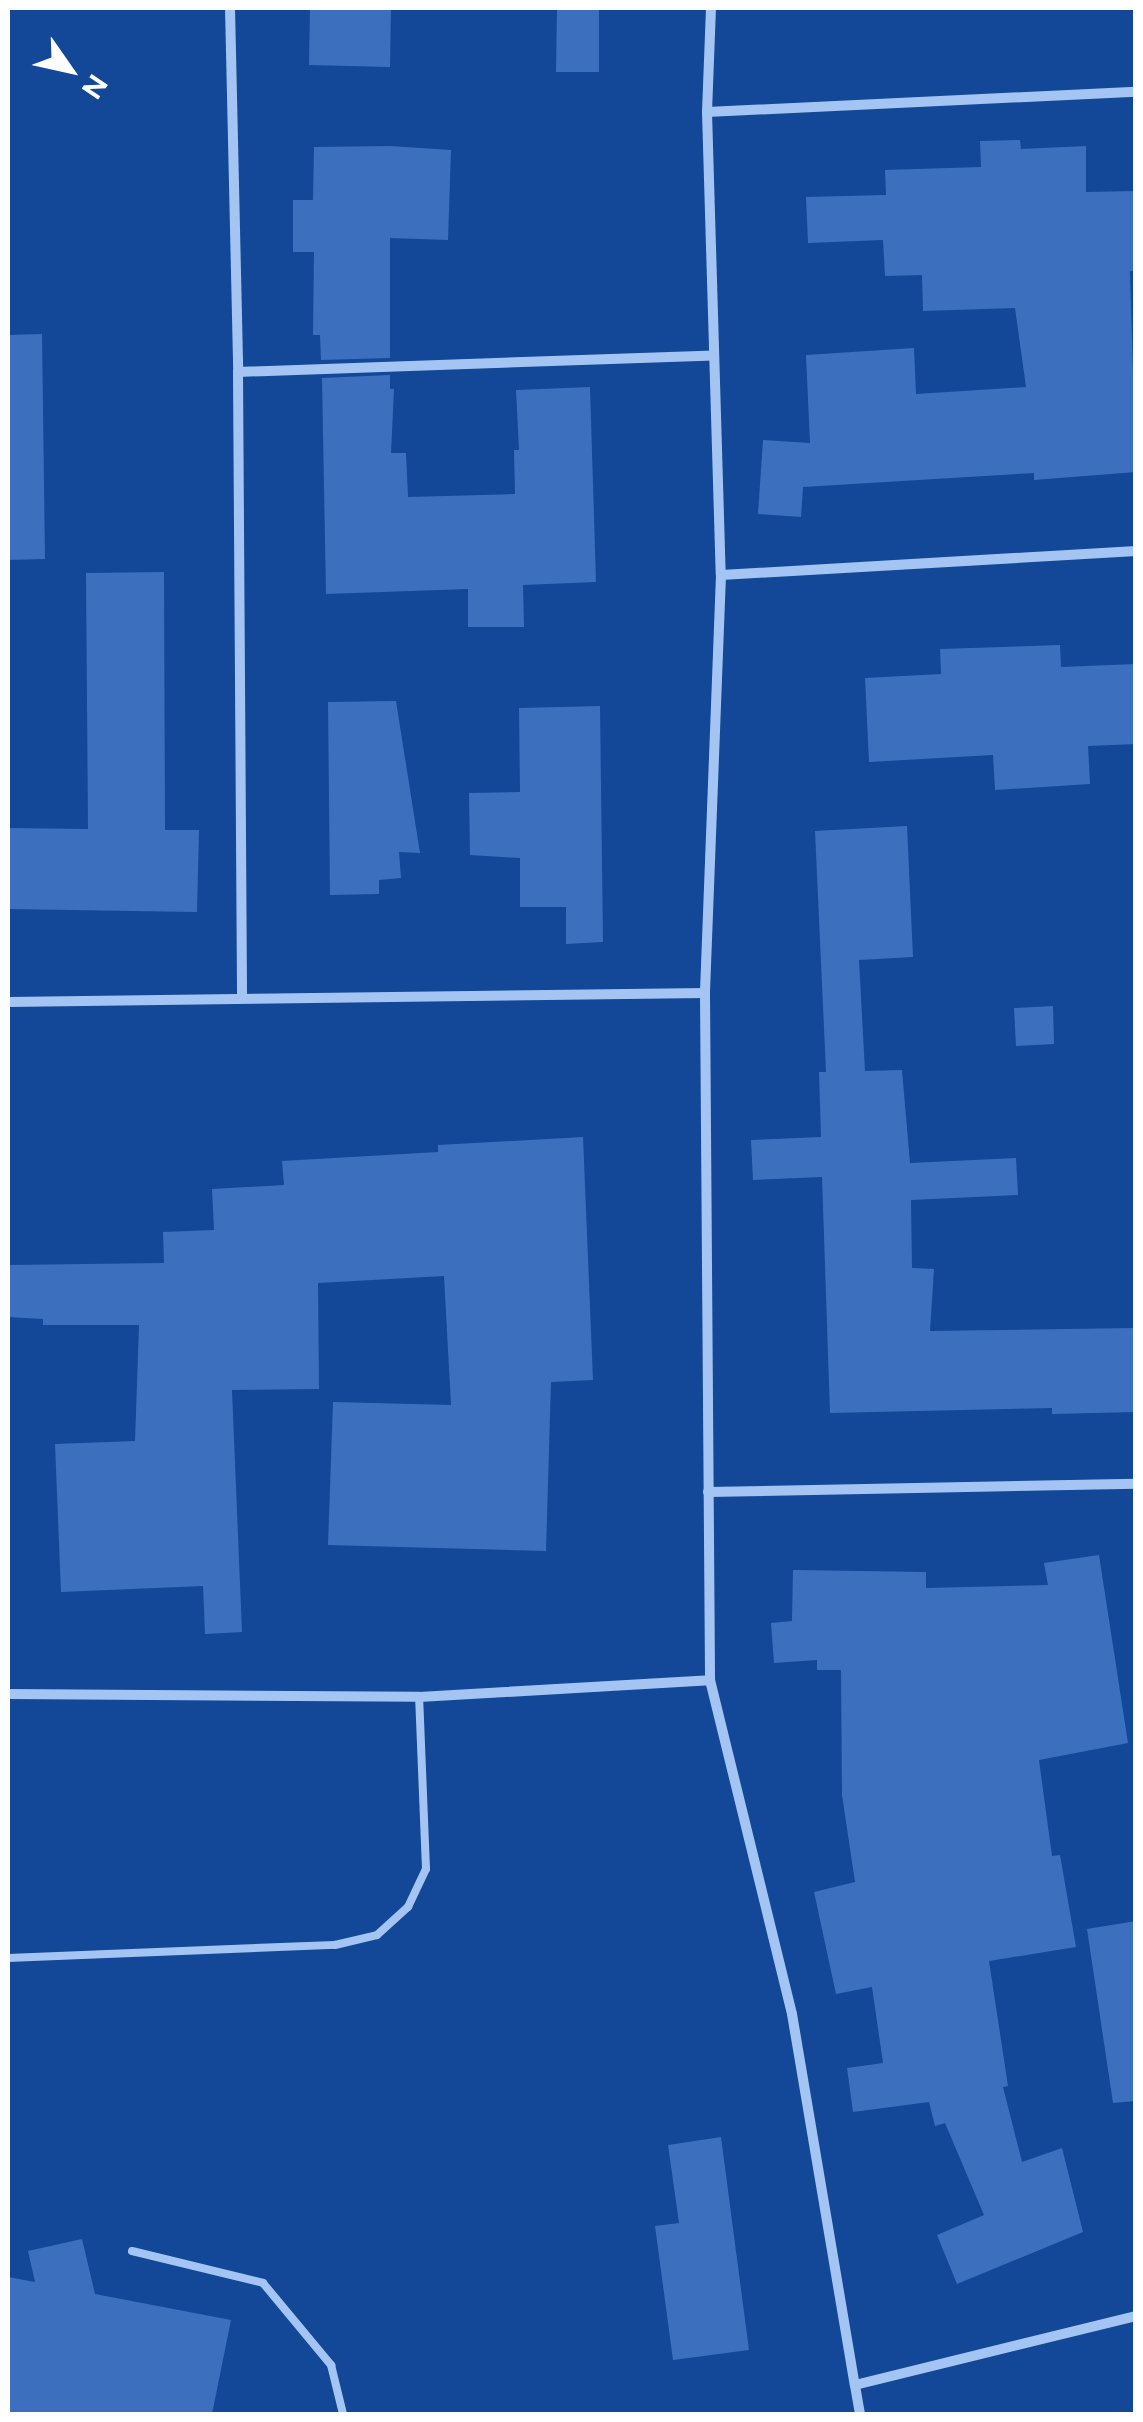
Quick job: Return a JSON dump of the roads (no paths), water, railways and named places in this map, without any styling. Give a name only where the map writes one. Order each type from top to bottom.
[{"type":"street","points":[[230,8],[238,372],[242,997]]},
{"type":"street","points":[[711,8],[706,112],[721,575],[705,993],[710,1680],[792,2014],[860,2414]]},
{"type":"street","points":[[706,112],[1136,92]]},
{"type":"street","points":[[238,372],[714,354]]},
{"type":"street","points":[[721,575],[1136,551]]},
{"type":"street","points":[[8,1002],[705,993]]},
{"type":"street","points":[[708,1492],[1136,1484]]},
{"type":"street","points":[[8,1694],[418,1697],[710,1680]]},
{"type":"street","points":[[855,2385],[1136,2316]]},
{"type":"lane","points":[[8,1958],[335,1946],[378,1935],[408,1907],[426,1868],[418,1697]]},
{"type":"lane","points":[[132,2250],[263,2283],[331,2365],[343,2414]]}]
